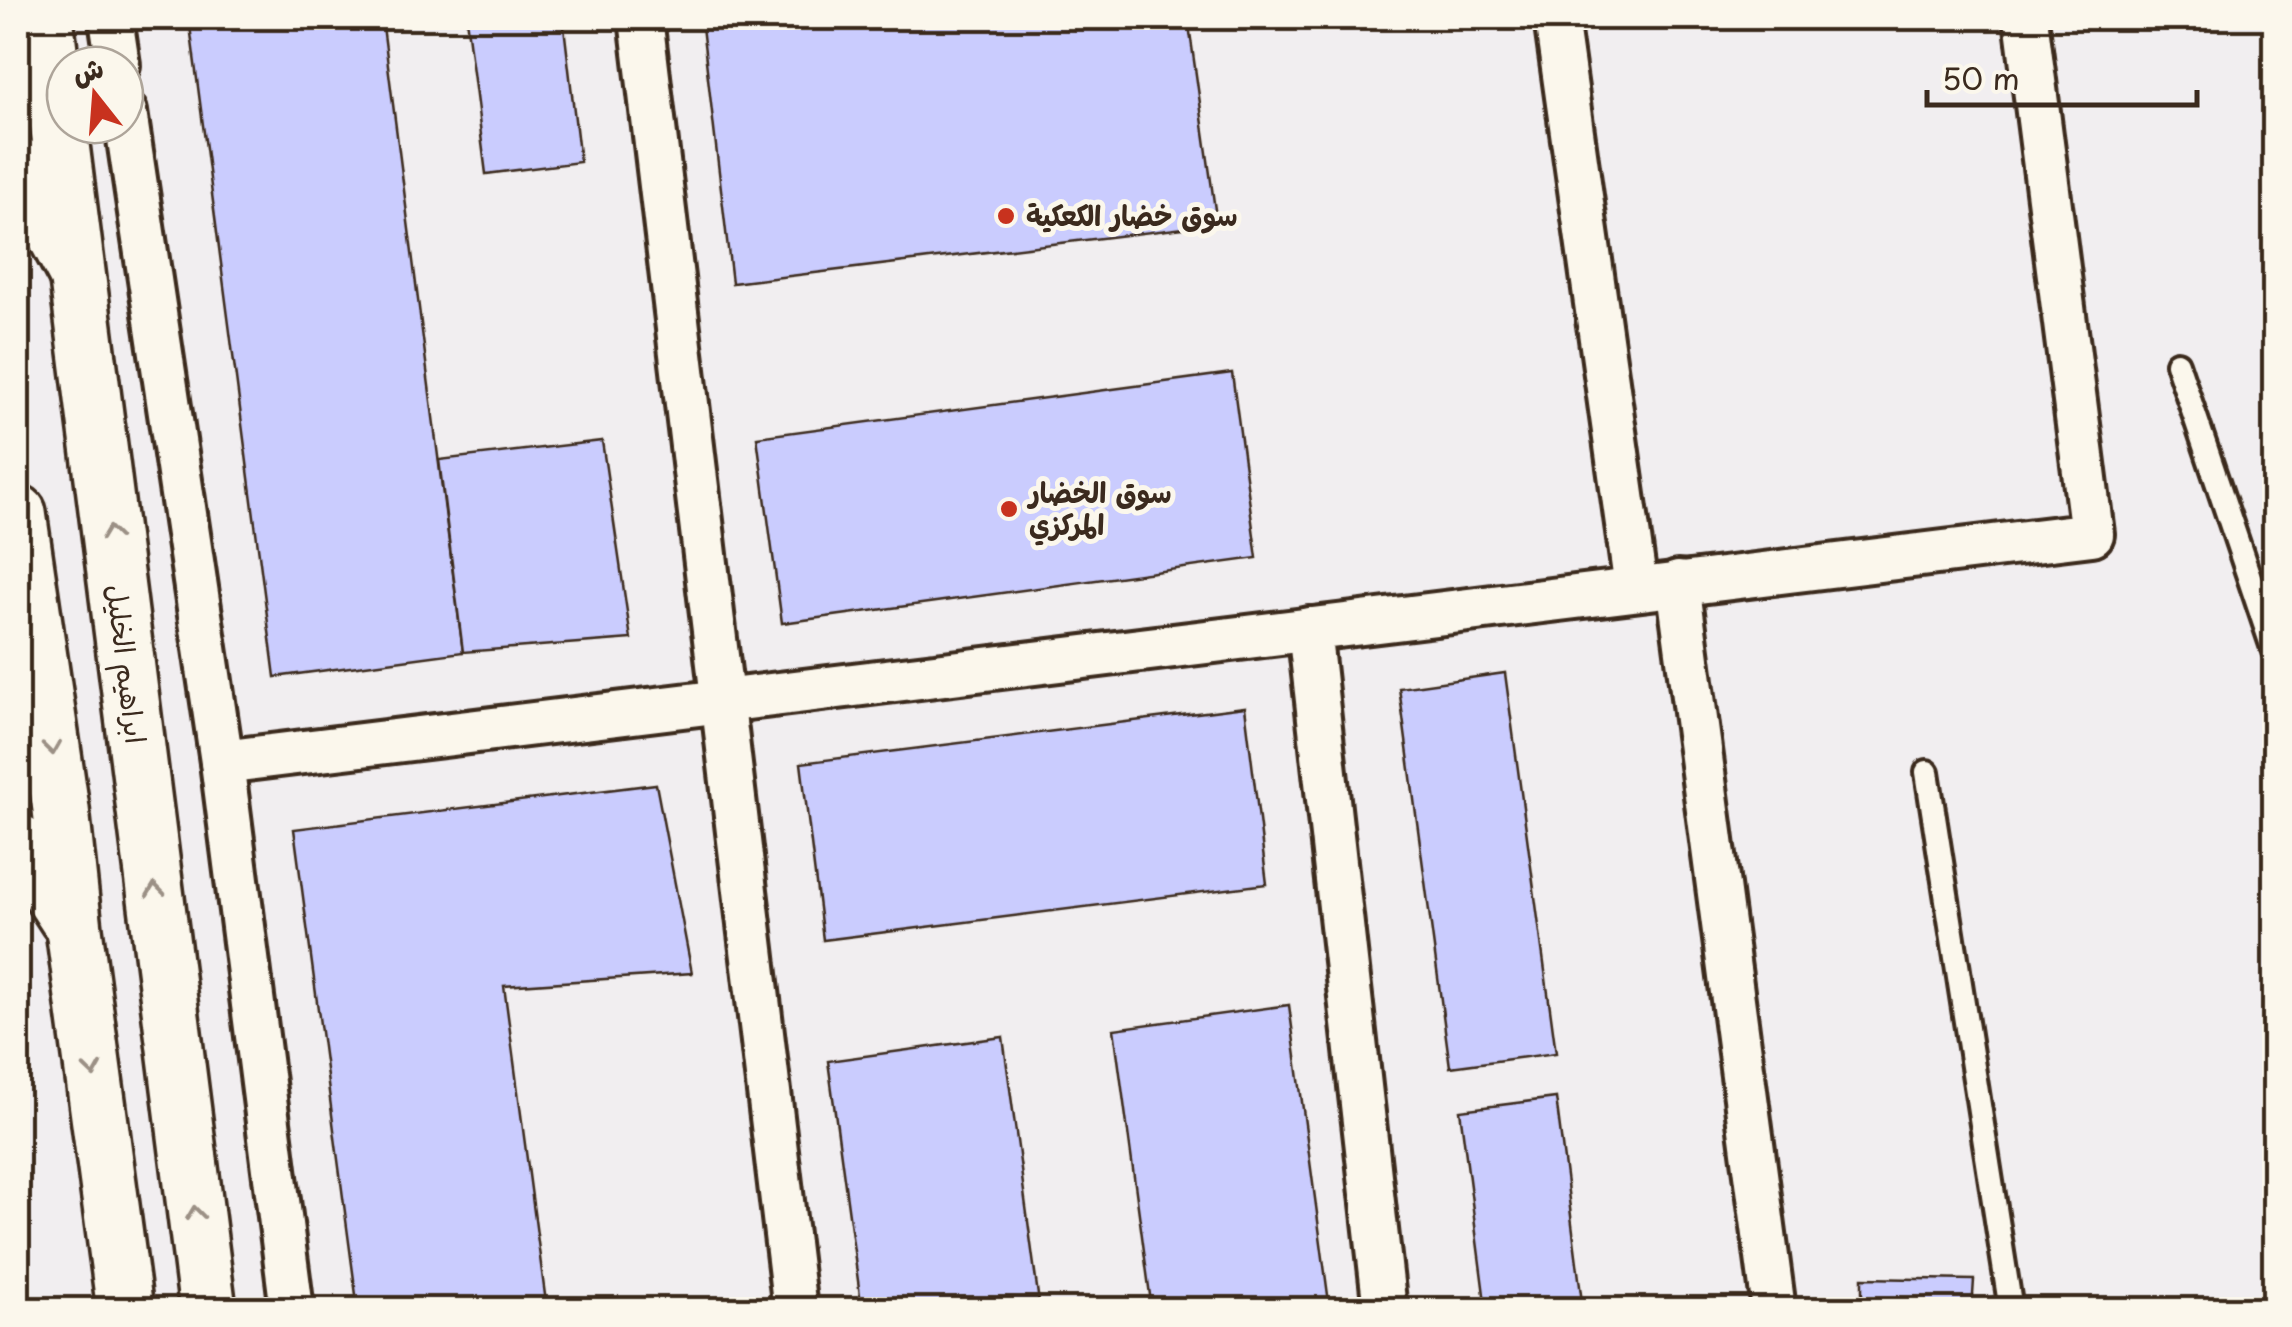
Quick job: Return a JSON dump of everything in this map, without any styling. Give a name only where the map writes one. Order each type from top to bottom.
[{"type":"main road","name":"ابراهيم الخليل","points":[[45,18],[208,1310]]},
{"type":"main road","points":[[18,165],[77,276]]},
{"type":"main road","points":[[18,513],[61,809],[124,1310]]},
{"type":"main road","points":[[18,842],[74,929]]},
{"type":"street","points":[[111,18],[115,45]]},
{"type":"street","points":[[641,18],[795,1310]]},
{"type":"street","points":[[1556,18],[1636,588]]},
{"type":"street","points":[[222,762],[2092,534],[2026,18]]},
{"type":"street","points":[[130,145],[222,762],[292,1310]]},
{"type":"street","points":[[1678,584],[1774,1310]]},
{"type":"street","points":[[1309,629],[1385,1310]]},
{"type":"lane","points":[[2178,362],[2274,652]]},
{"type":"lane","points":[[1927,772],[2012,1310]]},
{"type":"building","points":[[189,18],[382,18],[463,652],[275,677]]},
{"type":"building","points":[[466,18],[563,18],[580,162],[486,174]]},
{"type":"building","points":[[701,18],[1188,18],[1217,224],[732,283]]},
{"type":"building","points":[[1232,373],[1257,558],[782,623],[757,437]]},
{"type":"building","points":[[602,441],[631,639],[463,652],[439,460]]},
{"type":"building","points":[[1505,673],[1556,1053],[1450,1067],[1399,688]]},
{"type":"building","points":[[1245,707],[1267,884],[823,940],[801,763]]},
{"type":"building","points":[[656,784],[692,973],[504,986],[547,1310],[358,1310],[294,829]]},
{"type":"building","points":[[1289,1005],[1330,1310],[1152,1310],[1114,1029]]},
{"type":"building","points":[[1003,1037],[1040,1310],[862,1310],[828,1061]]},
{"type":"building","points":[[1556,1098],[1583,1310],[1486,1310],[1460,1110]]},
{"type":"building","points":[[1862,1278],[1974,1280],[1972,1310],[1862,1310]]},
{"type":"place","name":"سوق خضار الكعكية","points":[[1006,216]]},
{"type":"place","name":"سوق الخضار المركزي","points":[[1009,509]]}]
